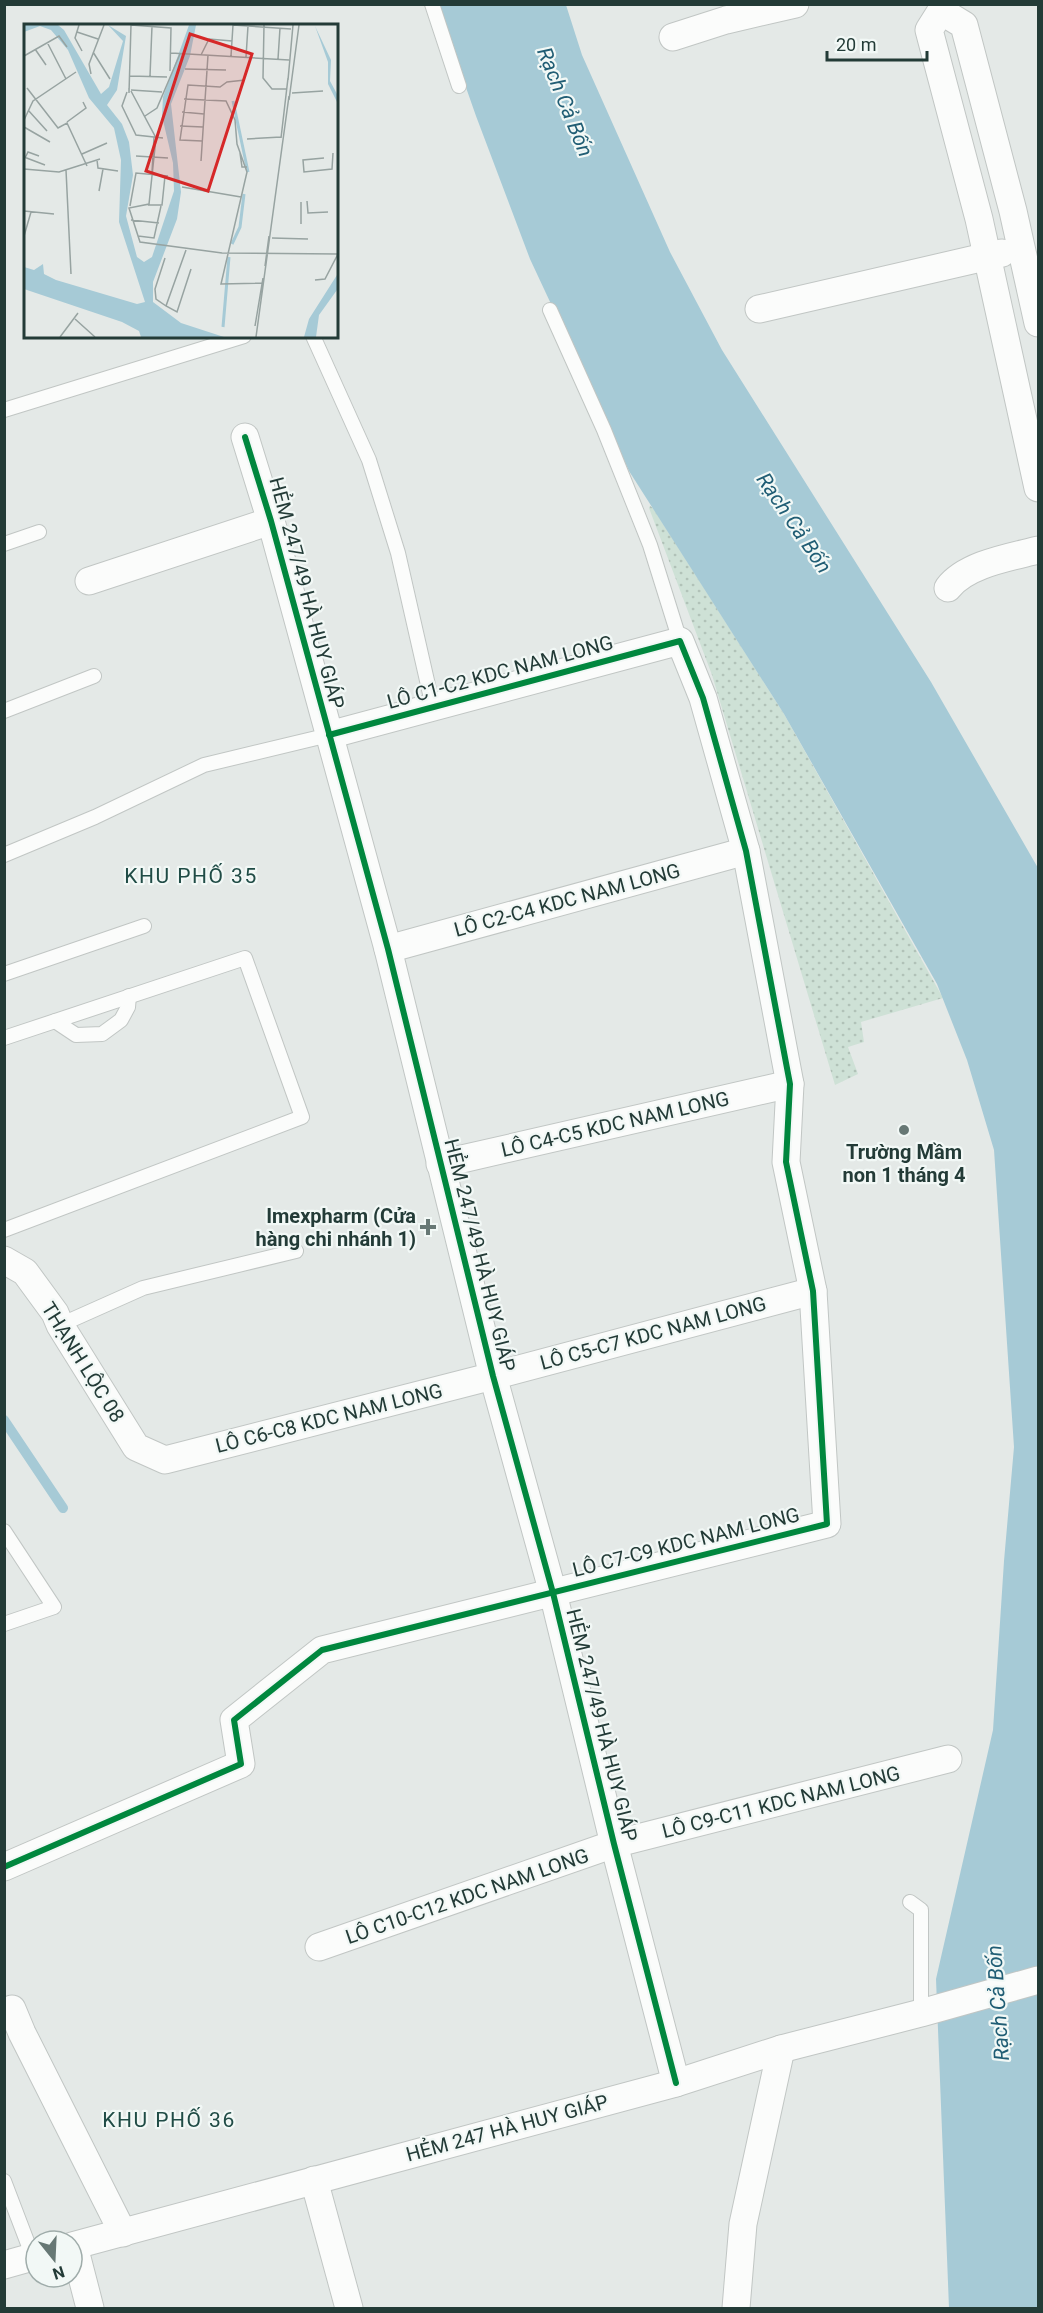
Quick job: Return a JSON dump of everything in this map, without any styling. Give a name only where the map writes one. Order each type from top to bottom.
[{"type":"street","points":[[673,37],[724,12],[795,4]]},
{"type":"street","points":[[1038,323],[1030,246],[964,25],[940,8],[929,30],[987,256],[1038,488]]},
{"type":"street","points":[[759,309],[1030,246]]},
{"type":"street","name":"HẺM 247/49 HÀ HUY GIÁP","points":[[245,437],[271,521],[388,949],[493,1376],[553,1593],[614,1844],[676,2083]]},
{"type":"street","points":[[89,581],[271,521]]},
{"type":"street","points":[[948,588],[952,582],[986,563],[1038,550]]},
{"type":"street","points":[[680,641],[703,698],[746,851],[790,1084],[786,1162],[813,1291]]},
{"type":"street","name":"LÔ C1-C2 KDC NAM LONG","points":[[328,735],[680,641]]},
{"type":"street","name":"LÔ C2-C4 KDC NAM LONG","points":[[388,949],[746,851]]},
{"type":"street","name":"LÔ C4-C5 KDC NAM LONG","points":[[440,1164],[790,1084]]},
{"type":"street","name":"THẠNH LỘC 08","points":[[4,1260],[25,1272],[55,1313],[60,1325],[136,1447],[165,1460]]},
{"type":"street","name":"LÔ C5-C7 KDC NAM LONG","points":[[493,1376],[813,1291]]},
{"type":"street","name":"LÔ C7-C9 KDC NAM LONG","points":[[4,1867],[241,1764],[234,1720],[322,1650],[827,1524],[813,1291]]},
{"type":"street","name":"LÔ C6-C8 KDC NAM LONG","points":[[165,1460],[493,1376]]},
{"type":"street","name":"LÔ C9-C11 KDC NAM LONG","points":[[614,1844],[948,1759]]},
{"type":"street","name":"LÔ C10-C12 KDC NAM LONG","points":[[319,1947],[614,1844]]},
{"type":"street","name":"HẺM 247 HÀ HUY GIÁP","points":[[84,2243],[676,2083],[782,2049],[931,2011],[1038,1980]]},
{"type":"street","points":[[12,2009],[27,2044],[123,2233]]},
{"type":"street","points":[[736,2308],[743,2224],[782,2049]]},
{"type":"street","points":[[314,2180],[348,2308]]},
{"type":"street","points":[[4,2265],[24,2260]]},
{"type":"street","points":[[84,2286],[90,2308]]},
{"type":"lane","points":[[432,4],[459,86]]},
{"type":"lane","points":[[549,310],[604,430],[650,545],[680,641]]},
{"type":"lane","points":[[4,410],[238,338]]},
{"type":"lane","points":[[315,338],[369,460],[398,553],[433,707]]},
{"type":"lane","points":[[4,544],[39,532]]},
{"type":"lane","points":[[4,711],[94,676]]},
{"type":"lane","points":[[4,855],[95,817],[204,765],[328,735]]},
{"type":"lane","points":[[4,974],[144,926]]},
{"type":"lane","points":[[4,1038],[245,958],[302,1117],[4,1230]]},
{"type":"lane","points":[[55,1021],[76,1035],[102,1034],[121,1020],[128,1007],[129,996]]},
{"type":"lane","points":[[60,1325],[143,1288],[296,1251]]},
{"type":"lane","points":[[4,1531],[54,1607],[4,1624]]},
{"type":"lane","points":[[910,1902],[921,1910],[931,2011]]},
{"type":"lane","points":[[4,2181],[24,2232]]},
{"type":"green space","points":[[650,506],[784,714],[943,998],[861,1022],[864,1042],[848,1047],[858,1074],[835,1085],[712,675]]},
{"type":"water","name":"Rạch Cả Bốn","points":[[437,5],[566,5],[582,55],[670,252],[722,350],[931,682],[1038,868],[1038,2308],[949,2308],[936,1979],[993,1730],[1014,1447],[994,1150],[967,1060],[937,984],[784,714],[629,471],[530,259]]},
{"type":"waterway","points":[[4,1420],[63,1508]]},
{"type":"cycle path","points":[[245,437],[271,521],[388,949],[493,1376],[553,1593],[614,1844],[676,2083]]},
{"type":"cycle path","points":[[4,1867],[241,1764],[234,1720],[322,1650],[827,1524],[813,1291],[786,1162],[790,1084],[746,851],[703,698],[680,641],[329,735]]},
{"type":"place","name":"Trường Mầm non 1 tháng 4","points":[[904,1130]]},
{"type":"place","name":"Imexpharm (Cửa hàng chi nhánh 1)","points":[[428,1227]]},
{"type":"district","name":"KHU PHỐ 35","points":[[191,876]]},
{"type":"district","name":"KHU PHỐ 36","points":[[169,2120]]}]
